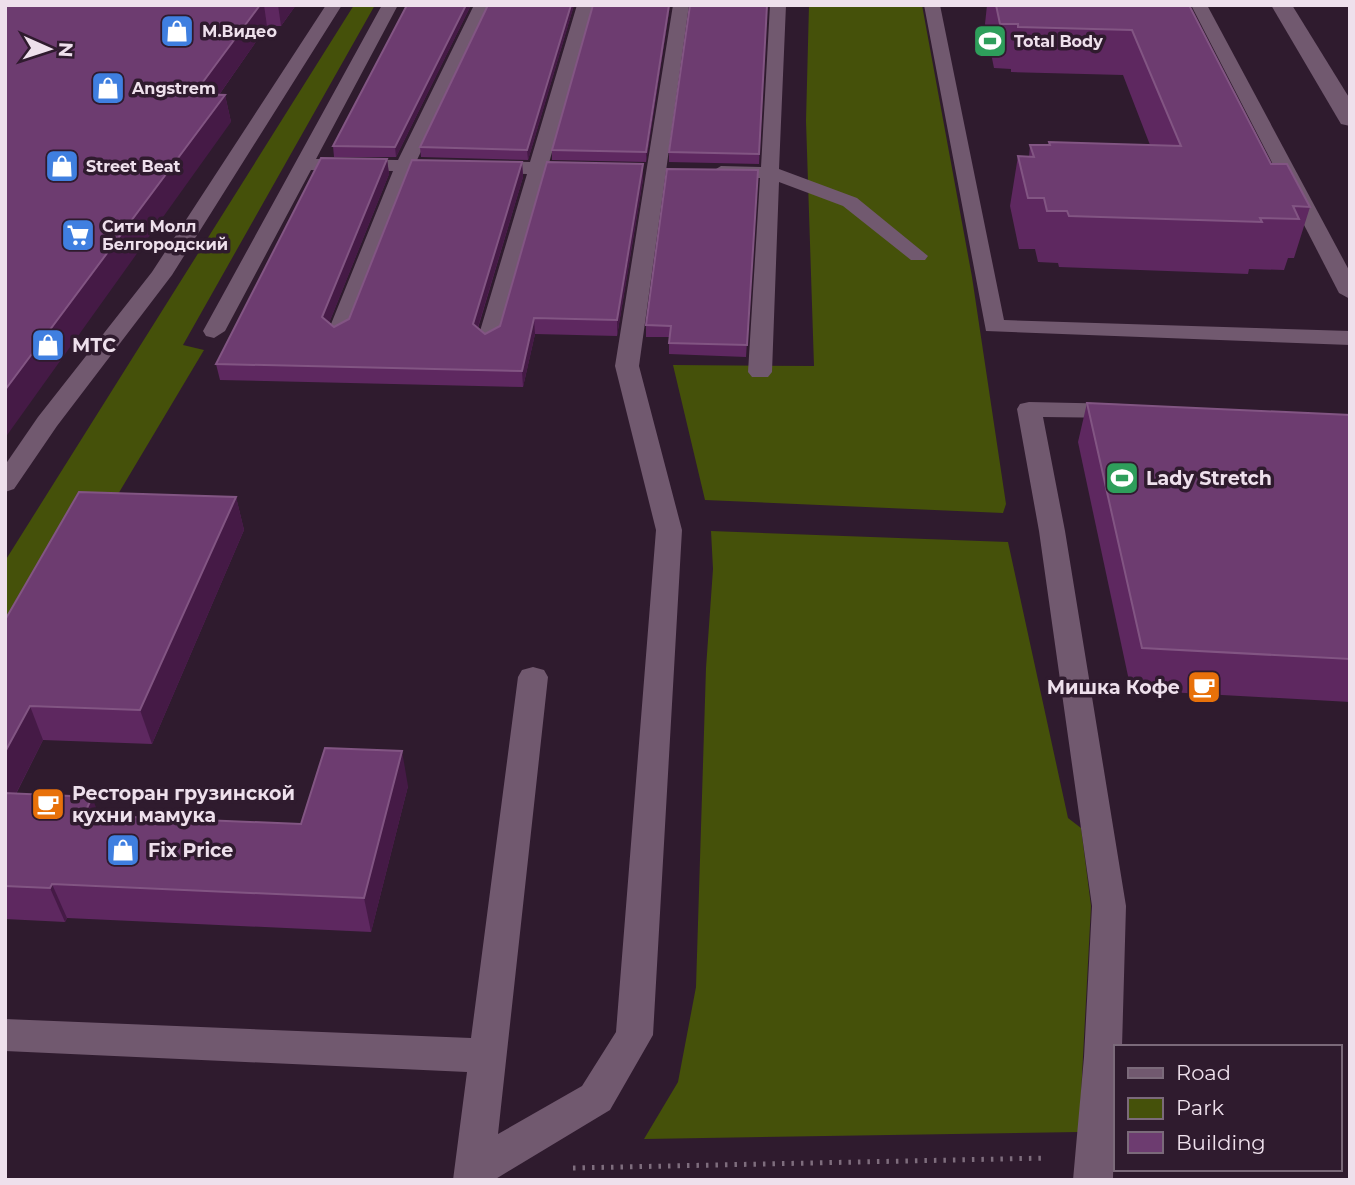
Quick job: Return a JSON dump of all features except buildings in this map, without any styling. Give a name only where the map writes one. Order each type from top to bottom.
[{"type":"street","points":[[1281,5],[1341,89],[1350,119]]},
{"type":"lane","points":[[5,484],[47,422],[161,275],[334,5]]},
{"type":"lane","points":[[214,331],[390,5]]},
{"type":"lane","points":[[338,334],[405,165],[482,5]]},
{"type":"lane","points":[[488,341],[585,5]]},
{"type":"lane","points":[[474,1175],[596,1098],[634,1035],[669,530],[627,366],[654,170],[681,5]]},
{"type":"lane","points":[[760,372],[772,173],[778,5]]},
{"type":"lane","points":[[932,5],[994,326],[1350,338]]},
{"type":"lane","points":[[1199,5],[1350,293]]},
{"type":"lane","points":[[304,164],[605,169]]},
{"type":"lane","points":[[696,171],[772,173],[850,202],[918,256]]},
{"type":"lane","points":[[1094,1169],[1109,906],[1052,531],[1028,409],[1154,412]]},
{"type":"lane","points":[[474,1175],[533,677]]},
{"type":"lane","points":[[5,1035],[488,1056]]},
{"type":"path","points":[[568,1168],[1094,1169]]},
{"type":"green space","points":[[354,5],[375,5],[183,345],[204,350],[105,516],[5,664],[5,561]]},
{"type":"green space","points":[[809,5],[922,5],[972,277],[1006,504],[1003,513],[705,500],[673,365],[814,366],[806,121]]},
{"type":"green space","points":[[711,531],[1008,542],[1068,818],[1081,828],[1091,906],[1079,1132],[644,1139],[678,1082],[696,987],[706,668],[713,569]]},
{"type":"place","name":"М.Видео","points":[[177,31]]},
{"type":"place","name":"Total Body","points":[[990,41]]},
{"type":"place","name":"Angstrem","points":[[108,88]]},
{"type":"place","name":"Street Beat","points":[[62,166]]},
{"type":"place","name":"Сити Молл Белгородский","points":[[78,235]]},
{"type":"place","name":"МТС","points":[[48,345]]},
{"type":"place","name":"Lady Stretch","points":[[1122,478]]},
{"type":"place","name":"Мишка Кофе","points":[[1204,687]]},
{"type":"place","name":"Ресторан грузинской кухни мамука","points":[[48,804]]},
{"type":"place","name":"Fix Price","points":[[123,850]]}]
